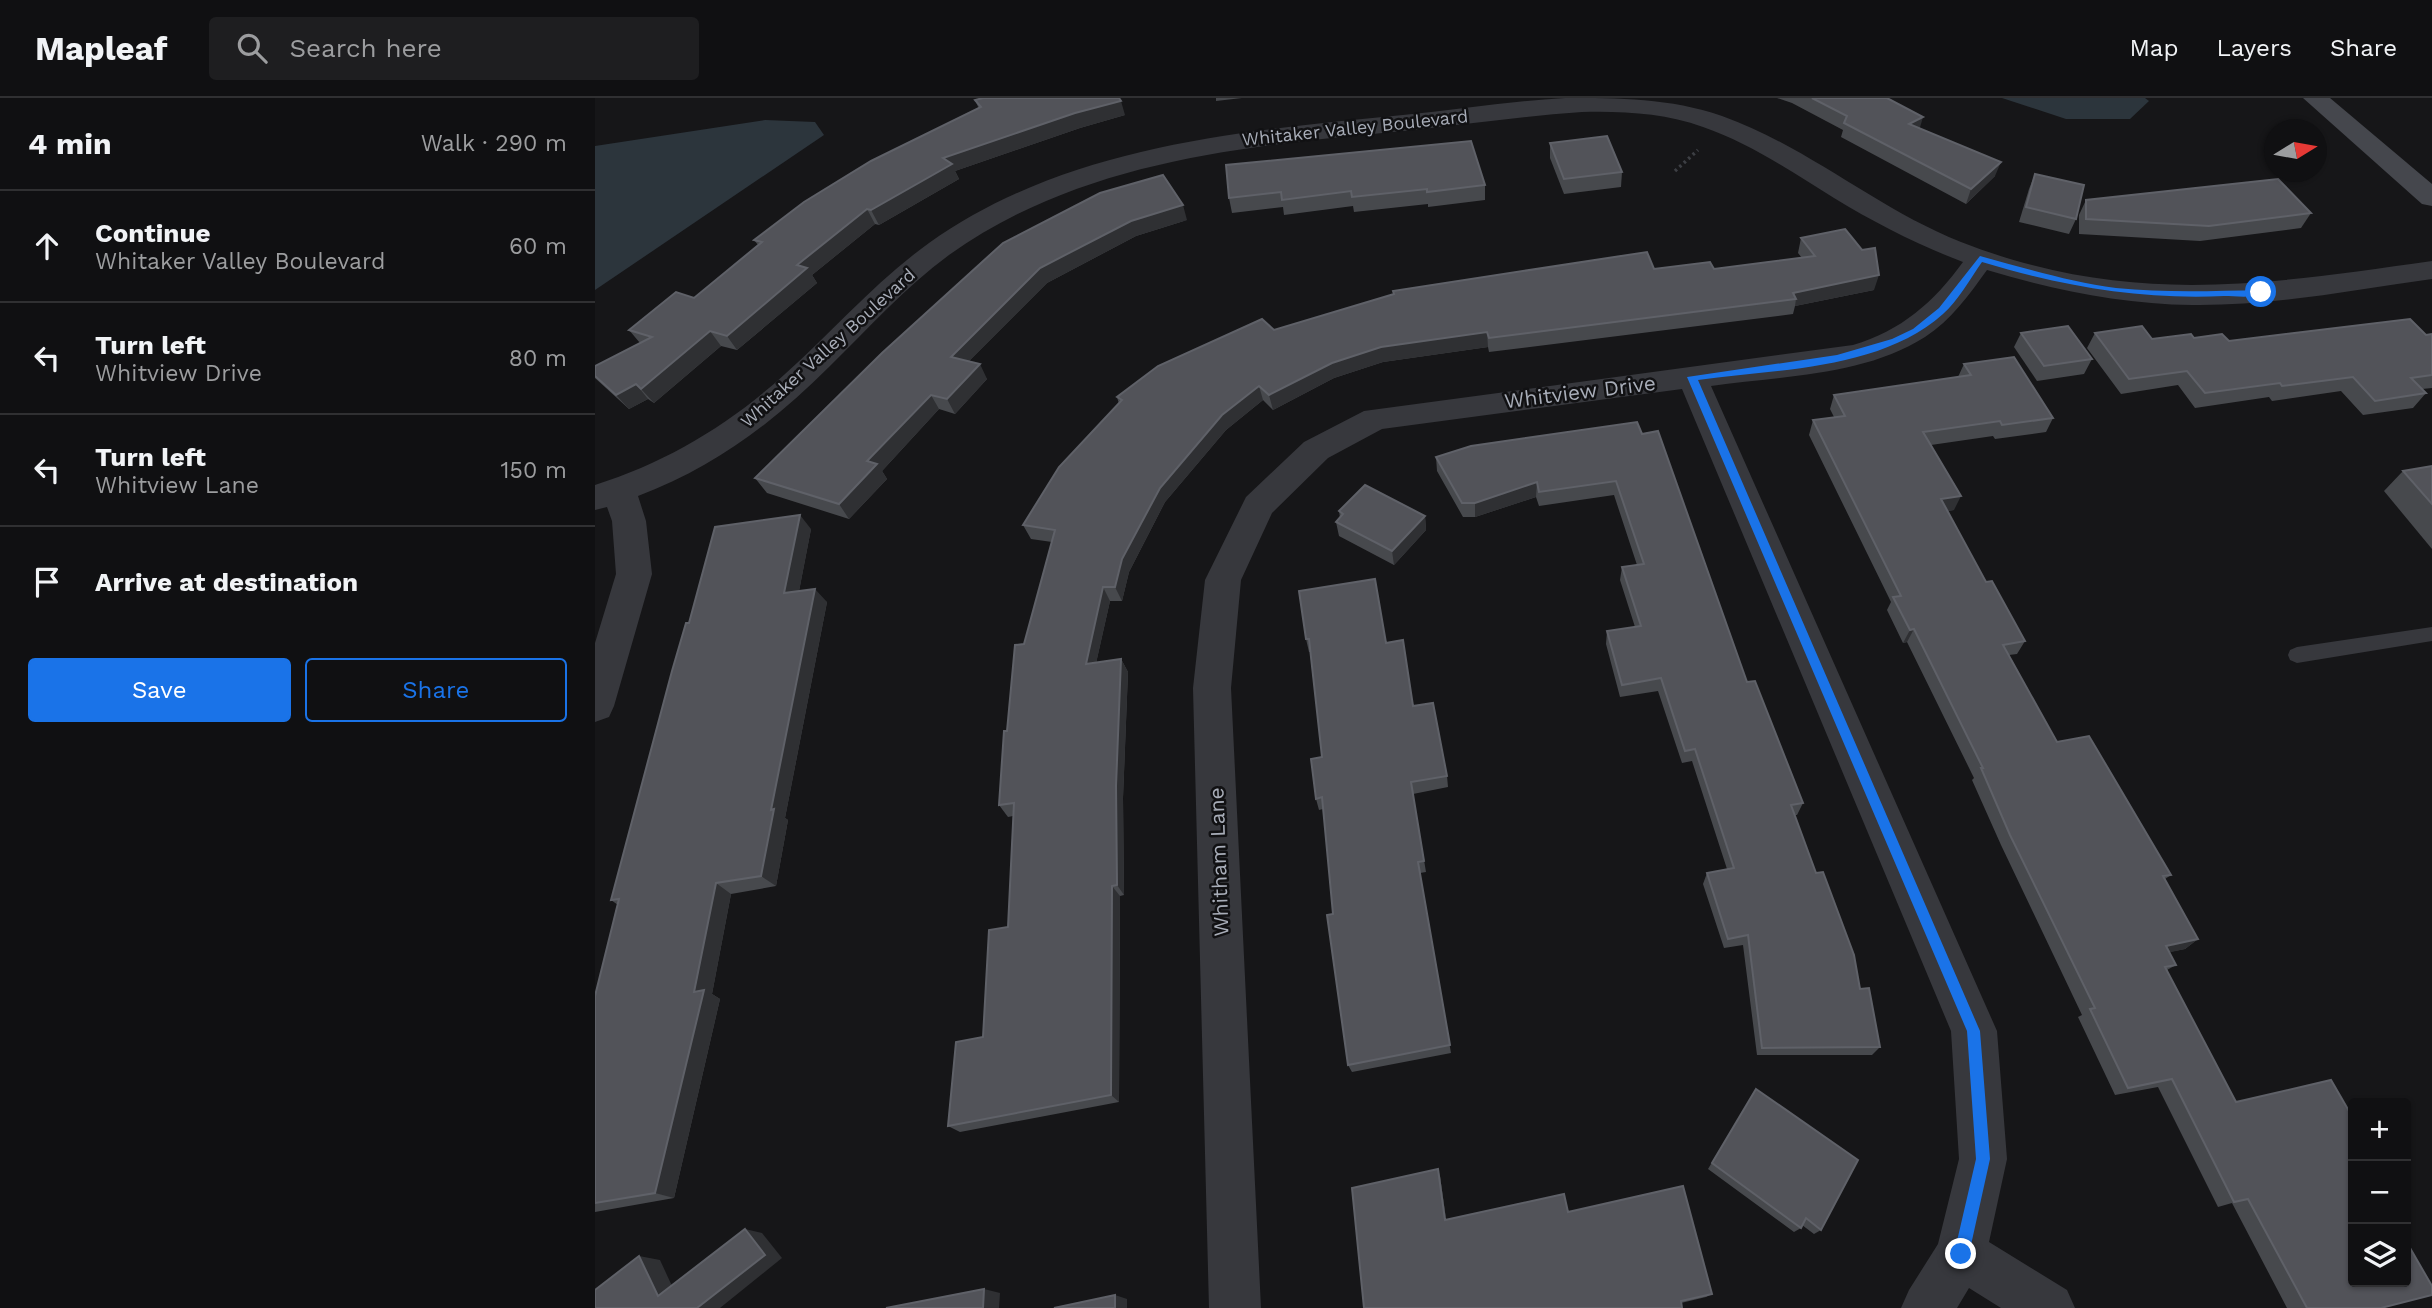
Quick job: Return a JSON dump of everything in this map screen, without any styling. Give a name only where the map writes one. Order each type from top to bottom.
[{"type":"main road","points":[[2315,98],[2432,198]]},
{"type":"street","name":"Whitaker Valley Boulevard","points":[[607,494],[690,459],[750,421],[899,281],[964,232],[1009,207],[1072,179],[1123,162],[1199,145],[1573,106],[1617,104],[1661,108],[1692,114],[1738,129],[1902,226],[1980,259],[2086,286],[2183,295],[2245,294],[2432,270]]},
{"type":"street","name":"Whitview Drive","points":[[1316,450],[1375,419],[1838,358],[1895,341],[1916,331],[1942,310],[1980,259]]},
{"type":"street","points":[[1692,377],[1974,1031],[1983,1159],[1961,1254],[1927,1308]]},
{"type":"street","name":"Whitham Lane","points":[[1235,1308],[1212,688],[1223,580],[1258,506],[1316,450]]},
{"type":"street","points":[[595,706],[633,574],[629,521],[607,494]]},
{"type":"street","points":[[1961,1254],[2049,1308]]},
{"type":"lane","points":[[2297,655],[2432,634]]},
{"type":"path","points":[[1675,171],[1702,146]]},
{"type":"shaded area","points":[[2002,98],[2145,98],[2149,101],[2130,119],[2066,119]]},
{"type":"shaded area","points":[[765,120],[815,122],[824,135],[595,290],[595,146]]},
{"type":"building","points":[[1119,98],[1121,101],[1075,113],[943,158],[952,164],[871,210],[867,209],[797,265],[807,268],[727,336],[710,331],[641,389],[636,384],[616,395],[595,376],[595,366],[652,337],[629,330],[676,292],[694,298],[762,242],[754,240],[804,202],[871,161],[981,107],[975,100]]},
{"type":"building","points":[[1812,98],[1887,98],[1923,117],[1909,124],[2001,162],[1971,189],[1844,123],[1847,116]]},
{"type":"building","points":[[1607,136],[1622,172],[1564,179],[1550,143]]},
{"type":"building","points":[[1471,141],[1485,185],[1352,197],[1351,191],[1282,200],[1281,192],[1229,198],[1226,165]]},
{"type":"building","points":[[2035,174],[2084,185],[2076,219],[2026,207]]},
{"type":"building","points":[[1163,175],[1183,205],[1131,221],[1040,268],[951,357],[980,364],[947,399],[931,395],[867,461],[877,464],[839,504],[755,478],[882,353],[1003,243],[1100,193]]},
{"type":"building","points":[[2264,181],[2281,182],[2311,213],[2209,226],[2086,219],[2086,200]]},
{"type":"building","points":[[1845,229],[1862,250],[1875,248],[1879,275],[1793,293],[1796,299],[1489,338],[1487,332],[1381,347],[1332,363],[1269,395],[1259,386],[1222,415],[1160,488],[1122,559],[1115,587],[1103,587],[1086,664],[1121,659],[1116,786],[1117,885],[1112,886],[1111,1095],[948,1126],[956,1042],[983,1037],[989,930],[1008,927],[1014,803],[999,805],[1004,731],[1007,731],[1015,645],[1024,644],[1055,530],[1023,525],[1059,467],[1122,400],[1117,397],[1158,366],[1262,319],[1274,330],[1394,294],[1393,291],[1647,252],[1654,269],[1710,262],[1714,269],[1815,256],[1801,238]]},
{"type":"building","points":[[2410,319],[2426,335],[2432,334],[2432,375],[2411,378],[2426,393],[2375,401],[2353,377],[2205,393],[2187,371],[2129,379],[2095,333],[2142,326],[2152,339],[2191,334],[2194,338],[2222,334],[2229,341]]},
{"type":"building","points":[[2068,326],[2092,359],[2044,366],[2021,333]]},
{"type":"building","points":[[2014,357],[2053,418],[2002,425],[2000,421],[1923,432],[1961,496],[1941,499],[1986,582],[1992,581],[2025,641],[2003,645],[2057,742],[2089,736],[2171,875],[2163,876],[2198,939],[2166,946],[2176,965],[2165,967],[2236,1102],[2331,1080],[2348,1109],[2348,1287],[2411,1287],[2411,1250],[2432,1286],[2432,1295],[2381,1308],[2307,1308],[2248,1199],[2234,1202],[2172,1079],[2128,1088],[2090,1009],[2095,1008],[2010,835],[1983,768],[1914,629],[1910,630],[1893,597],[1901,596],[1813,420],[1845,416],[1834,395],[1971,375],[1964,364]]},
{"type":"building","points":[[1637,422],[1642,434],[1658,431],[1747,682],[1755,681],[1803,803],[1791,805],[1816,873],[1823,872],[1854,955],[1860,989],[1869,988],[1880,1047],[1762,1048],[1748,935],[1728,939],[1707,873],[1734,868],[1695,749],[1685,751],[1661,678],[1622,685],[1607,631],[1641,626],[1622,567],[1644,564],[1616,481],[1539,492],[1537,482],[1475,503],[1462,503],[1436,457],[1471,446]]},
{"type":"building","points":[[2432,466],[2432,504],[2403,471]]},
{"type":"building","points":[[1365,485],[1425,516],[1392,551],[1336,522],[1343,514],[1339,511]]},
{"type":"building","points":[[800,515],[784,593],[815,589],[771,810],[774,809],[761,876],[716,883],[694,992],[704,990],[655,1193],[595,1203],[595,996],[619,899],[611,900],[686,623],[689,623],[715,527]]},
{"type":"building","points":[[1375,579],[1386,643],[1403,640],[1413,706],[1433,703],[1447,776],[1411,782],[1424,861],[1418,862],[1450,1045],[1348,1065],[1327,915],[1333,914],[1322,797],[1316,799],[1311,759],[1322,757],[1309,639],[1306,639],[1299,591]]},
{"type":"building","points":[[1756,1089],[1858,1160],[1821,1230],[1806,1218],[1801,1228],[1712,1163]]},
{"type":"building","points":[[1438,1169],[1445,1220],[1564,1194],[1568,1212],[1683,1186],[1712,1294],[1681,1301],[1682,1308],[1364,1308],[1352,1188]]},
{"type":"building","points":[[745,1229],[765,1255],[697,1308],[595,1308],[595,1290],[639,1256],[658,1296]]},
{"type":"building","points":[[984,1289],[983,1308],[886,1308]]},
{"type":"building","points":[[1115,1295],[1115,1308],[1054,1308]]},
{"type":"route","points":[[1961,1254],[1983,1159],[1974,1031],[1692,377],[1838,358],[1869,351],[1895,341],[1916,331],[1942,310],[1980,259],[2033,274],[2115,290],[2183,295],[2261,292]]}]
